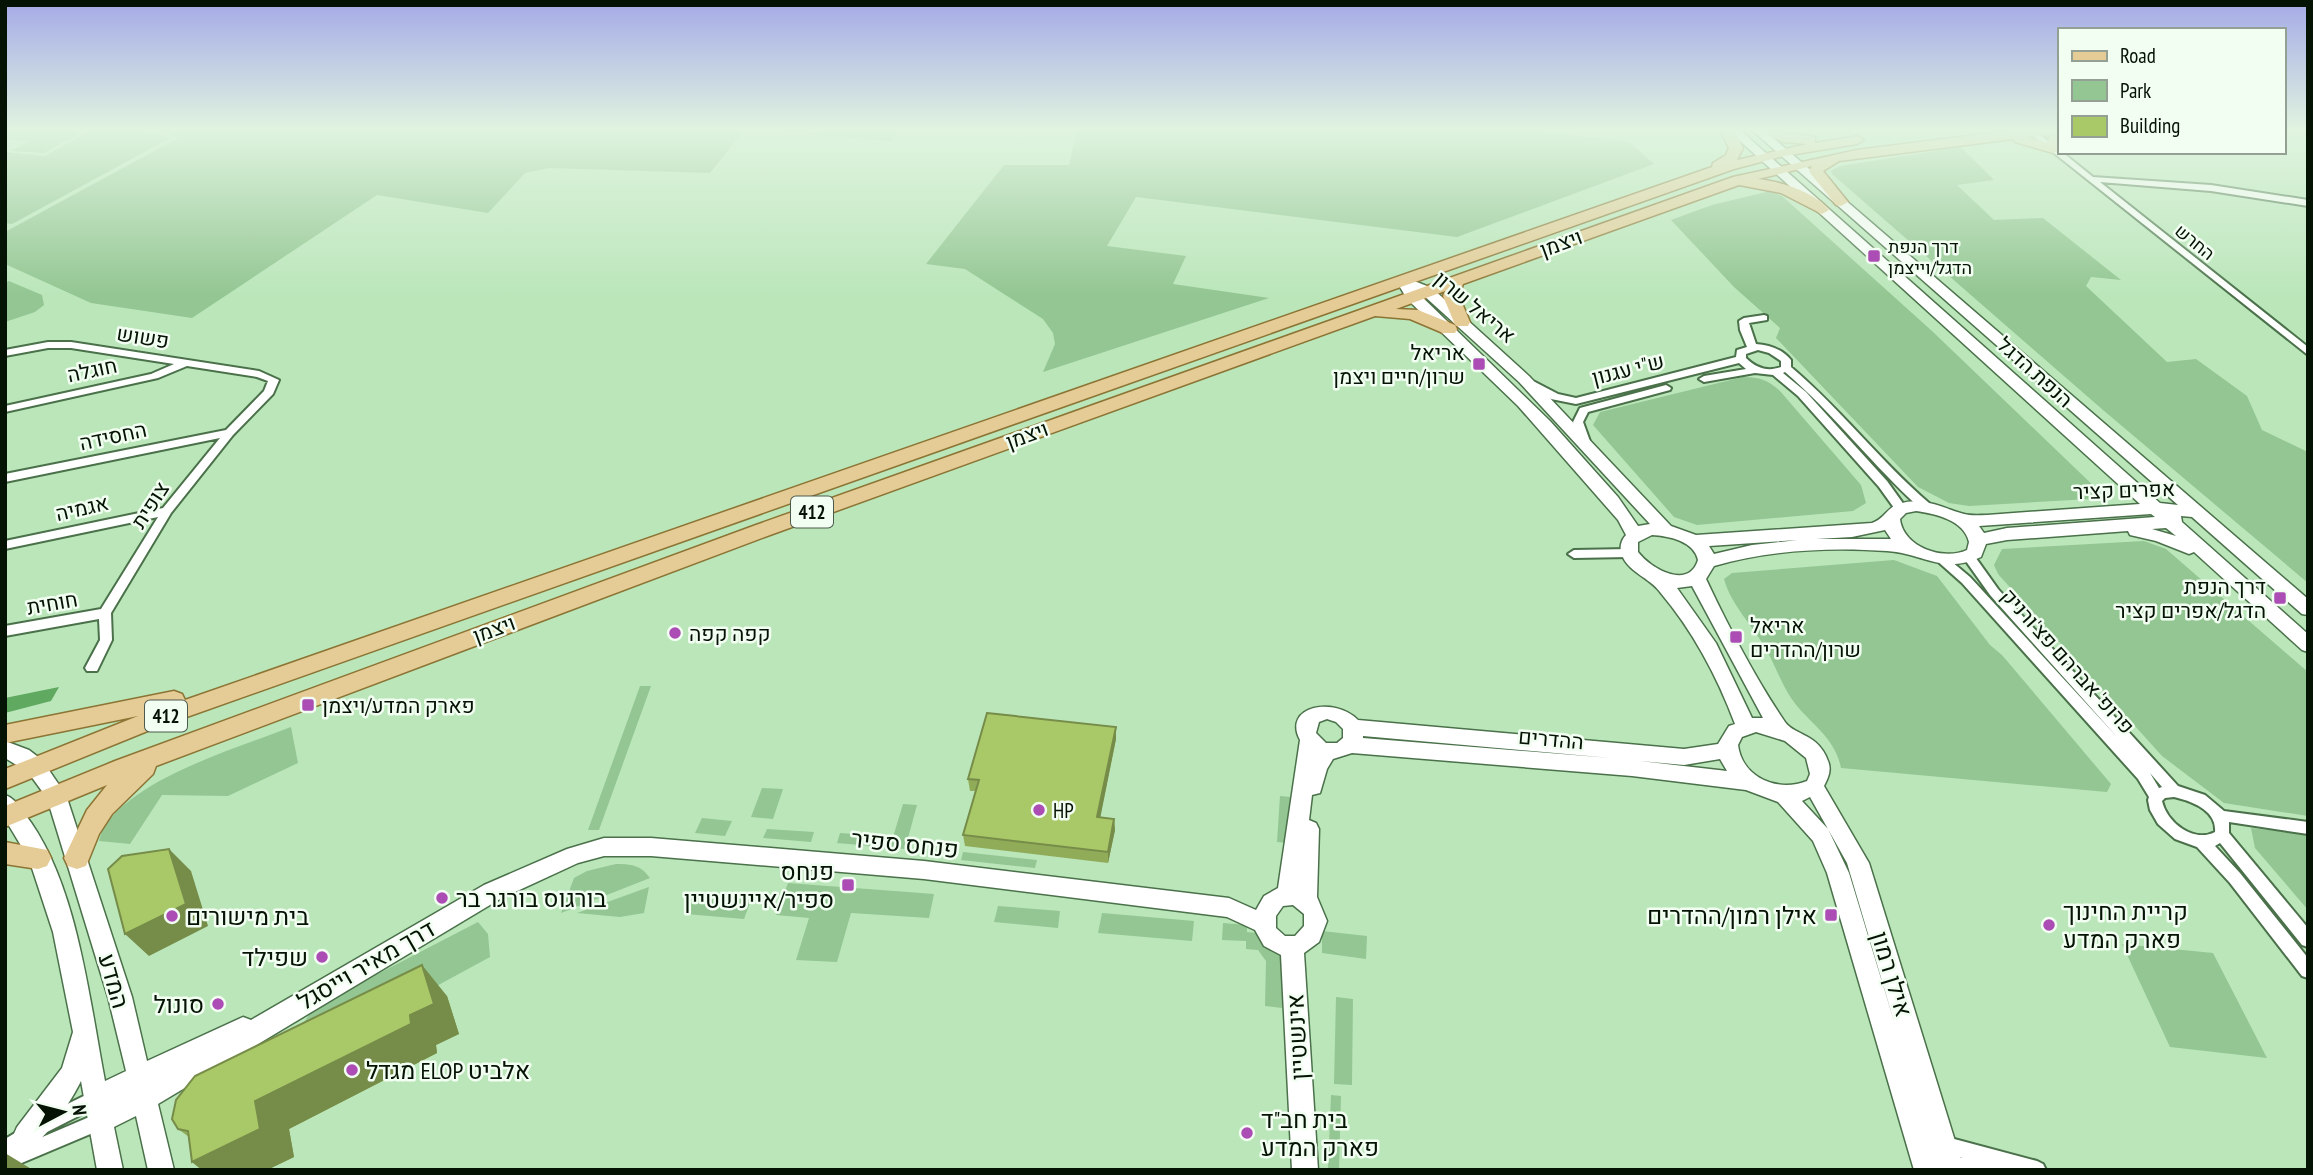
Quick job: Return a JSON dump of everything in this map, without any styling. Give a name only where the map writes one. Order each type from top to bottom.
[{"type":"main road","name":"ויצמן","points":[[35,766],[142,724],[1414,290],[1678,185]]},
{"type":"main road","name":"ויצמן","points":[[8,811],[750,534],[1362,314],[1414,290],[1456,280],[1726,185]]},
{"type":"main road","points":[[1722,186],[1733,185]]},
{"type":"main road","points":[[1771,185],[1795,193],[1822,209]]},
{"type":"main road","points":[[1826,185],[1841,202]]},
{"type":"main road","points":[[1362,314],[1403,312],[1455,325],[1451,296],[1456,280]]},
{"type":"main road","points":[[5,734],[132,710],[299,671]]},
{"type":"main road","points":[[77,858],[85,833],[104,803],[131,777],[171,750]]},
{"type":"main road","name":"412","points":[[5,779],[35,766]]},
{"type":"main road","points":[[5,853],[38,858]]},
{"type":"street","name":"הנפת הדגל","points":[[1794,185],[2091,454],[2308,645]]},
{"type":"street","name":"הנפת הדגל","points":[[1821,185],[2308,609]]},
{"type":"street","name":"החרש","points":[[2098,185],[2308,352]]},
{"type":"street","points":[[2169,185],[2211,188],[2308,203]]},
{"type":"street","name":"אריאל שרון","points":[[1414,290],[1527,383],[1664,529]]},
{"type":"street","points":[[1752,347],[1744,321],[1764,318]]},
{"type":"street","name":"אריאל שרון","points":[[1455,325],[1621,512],[1634,535]]},
{"type":"street","name":"פשוש","points":[[5,353],[59,344],[267,376],[274,380]]},
{"type":"street","points":[[1779,728],[1711,609],[1702,569],[1700,547],[1693,541],[1664,529],[1642,531],[1634,535],[1630,540],[1629,554],[1639,568],[1659,578],[1679,581],[1702,569],[1742,552],[1848,544],[1909,547],[1941,559],[1969,557],[1978,547],[1978,540],[1962,520],[1925,506],[1904,489],[1809,387],[1780,370],[1755,370],[1741,359],[1741,352],[1752,347],[1777,352],[1786,360],[1780,370]]},
{"type":"street","name":"ש\"י עגנון","points":[[1527,383],[1555,397],[1576,401],[1715,368],[1741,359]]},
{"type":"street","name":"חוגלה","points":[[5,409],[154,376],[185,363]]},
{"type":"street","name":"ש\"י עגנון","points":[[1586,444],[1578,422],[1584,410],[1719,375],[1755,370]]},
{"type":"street","points":[[1780,370],[1882,484],[1896,515],[1896,534],[1909,547]]},
{"type":"street","name":"צופית","points":[[92,668],[106,640],[105,613],[167,511],[229,433],[269,392],[274,380]]},
{"type":"street","name":"החסידה","points":[[5,478],[229,433]]},
{"type":"street","points":[[2087,521],[2113,504],[2120,496],[2115,485],[2091,454]]},
{"type":"street","points":[[1693,541],[1874,528],[1896,515],[1925,506]]},
{"type":"street","name":"אפרים קציר","points":[[1978,540],[2152,508],[2194,512]]},
{"type":"street","name":"אגמיה","points":[[5,545],[167,511]]},
{"type":"street","name":"אפרים קציר","points":[[1962,520],[2168,522],[2194,512]]},
{"type":"street","points":[[2087,521],[2160,536],[2193,550],[2229,577]]},
{"type":"street","points":[[1574,554],[1629,554]]},
{"type":"street","name":"פרופ' אברהם פצ'ורניק","points":[[1969,557],[1994,592],[2174,791]]},
{"type":"street","name":"פרופ' אברהם פצ'ורניק","points":[[1941,559],[1966,580],[2143,775],[2157,797],[2155,804],[2162,820],[2180,834],[2202,841]]},
{"type":"street","points":[[1659,578],[1689,617],[1720,669],[1736,699],[1745,726]]},
{"type":"street","name":"חוחית","points":[[5,631],[105,613]]},
{"type":"street","points":[[1320,713],[1343,716],[1352,736],[1339,751],[1319,746],[1305,734],[1306,723],[1320,713]]},
{"type":"street","points":[[1755,724],[1779,728],[1792,734],[1812,751],[1820,772],[1814,787],[1806,792],[1784,795],[1759,788],[1748,782],[1730,761],[1728,739],[1735,731],[1755,724]]},
{"type":"street","name":"ההדרים","points":[[1352,736],[1684,757],[1727,750]]},
{"type":"street","name":"ההדרים","points":[[1352,736],[1748,782]]},
{"type":"street","points":[[1282,906],[1314,910],[1317,925],[1309,940],[1292,945],[1274,940],[1267,933],[1282,906],[1312,798],[1319,746]]},
{"type":"street","points":[[5,749],[22,756],[35,766]]},
{"type":"street","name":"המדע","points":[[35,766],[56,795],[77,858],[120,997],[161,1170]]},
{"type":"street","name":"אילן רמון","points":[[1814,787],[1858,863],[1939,1160]]},
{"type":"street","points":[[2157,797],[2174,791],[2194,796],[2212,808],[2223,822],[2222,835],[2308,940]]},
{"type":"street","name":"אילן רמון","points":[[1784,795],[1811,822],[1829,850],[1939,1160]]},
{"type":"street","name":"המדע","points":[[8,811],[24,825],[64,935],[83,1018],[110,1170]]},
{"type":"street","points":[[2227,816],[2308,828]]},
{"type":"street","points":[[2202,841],[2210,841],[2222,835]]},
{"type":"street","points":[[2202,841],[2235,878],[2308,971]]},
{"type":"street","name":"פנחס ספיר","points":[[574,855],[604,847],[651,847],[924,870],[1229,908],[1282,906]]},
{"type":"street","name":"דרך מאיר וייסגל","points":[[99,1109],[271,1021],[492,892],[574,855]]},
{"type":"street","name":"אינשטיין","points":[[1292,945],[1305,1170]]},
{"type":"street","points":[[26,1136],[57,1097],[76,1063],[83,1046],[83,1018]]},
{"type":"street","points":[[5,1149],[26,1136],[99,1109]]},
{"type":"street","points":[[5,1163],[99,1109]]},
{"type":"street","points":[[1939,1160],[1978,1169],[2013,1166],[2037,1170]]},
{"type":"green space","points":[[5,185],[84,185],[12,224],[5,223]]},
{"type":"green space","points":[[92,185],[514,185],[488,213],[377,195],[192,318],[91,303],[5,264],[5,232]]},
{"type":"green space","points":[[988,185],[1598,185],[1457,237],[1136,197],[1107,246],[1186,256],[1173,284],[1269,298],[1043,372],[1055,344],[1053,333],[1043,319],[965,269],[926,264]]},
{"type":"green space","points":[[1844,185],[1958,185],[1994,220],[2043,218],[2121,280],[2091,277],[2086,286],[2167,362],[2196,359],[2247,396],[2262,430],[2308,452],[2308,583],[2103,410]]},
{"type":"green space","points":[[1770,191],[1782,196],[1932,331],[2100,492],[2090,499],[1969,506],[1949,503],[1918,487],[1776,338],[1780,328],[1734,287],[1671,220],[1712,205]]},
{"type":"green space","points":[[9,281],[42,295],[44,305],[35,312],[5,322],[5,283]]},
{"type":"green space","points":[[1743,377],[1763,380],[1780,391],[1861,485],[1866,503],[1853,511],[1697,525],[1674,517],[1593,425],[1600,412]]},
{"type":"green space","points":[[2144,541],[2166,549],[2308,672],[2308,816],[2224,803],[2162,756],[1998,574],[1994,565],[2002,549]]},
{"type":"green space","points":[[1894,560],[1937,576],[1990,645],[2002,655],[2111,784],[2107,792],[1841,768],[1827,738],[1787,692],[1766,649],[1737,607],[1724,579],[1732,573]]},
{"type":"green space","points":[[640,686],[651,686],[599,830],[588,830]]},
{"type":"green space","points":[[59,687],[51,701],[5,713],[5,698]]},
{"type":"green space","points":[[291,727],[298,763],[228,796],[162,795],[130,844],[99,841],[103,828],[125,804],[168,776]]},
{"type":"green space","points":[[762,788],[783,789],[773,819],[751,817]]},
{"type":"green space","points":[[1280,796],[1291,797],[1288,843],[1277,842]]},
{"type":"green space","points":[[903,804],[917,805],[905,849],[837,843],[840,833],[893,837]]},
{"type":"green space","points":[[702,818],[732,821],[725,836],[695,833]]},
{"type":"green space","points":[[2251,828],[2308,834],[2308,910],[2255,848]]},
{"type":"green space","points":[[767,829],[814,832],[811,842],[763,838]]},
{"type":"green space","points":[[963,852],[1037,860],[1035,868],[961,860]]},
{"type":"green space","points":[[616,864],[635,866],[650,878],[561,913],[574,878],[587,871]]},
{"type":"green space","points":[[788,883],[934,894],[929,918],[851,913],[837,962],[796,960],[809,918],[776,915]]},
{"type":"green space","points":[[649,887],[644,913],[620,917],[577,913]]},
{"type":"green space","points":[[692,895],[751,900],[744,919],[686,914]]},
{"type":"green space","points":[[998,906],[1060,911],[1058,928],[994,922]]},
{"type":"green space","points":[[1102,913],[1194,921],[1192,941],[1098,933]]},
{"type":"green space","points":[[478,922],[488,934],[490,957],[328,1045],[301,1027],[314,1007]]},
{"type":"green space","points":[[1223,923],[1247,925],[1247,932],[1268,934],[1283,955],[1282,1008],[1265,1006],[1266,961],[1258,950],[1246,949],[1246,941],[1222,940]]},
{"type":"green space","points":[[1322,931],[1367,936],[1366,959],[1322,953]]},
{"type":"green space","points":[[2122,944],[2213,953],[2267,1058],[2170,1047]]},
{"type":"green space","points":[[1336,997],[1353,999],[1352,1085],[1334,1084]]},
{"type":"green space","points":[[1331,1095],[1341,1096],[1339,1170],[1328,1170]]},
{"type":"building","name":"HP","points":[[987,713],[1116,727],[1097,817],[1114,819],[1108,852],[963,835],[979,780],[968,779]]},
{"type":"building","points":[[169,849],[186,904],[125,934],[108,869],[122,856]]},
{"type":"building","points":[[422,965],[434,1004],[410,1015],[411,1024],[255,1101],[260,1129],[192,1162],[188,1131],[178,1129],[172,1119],[176,1100],[195,1076]]},
{"type":"place","name":"דרך הנפת הדגל/וייצמן","points":[[1874,256]]},
{"type":"place","name":"אריאל שרון/חיים ויצמן","points":[[1479,364]]},
{"type":"place","name":"דרך הנפת הדגל/אפרים קציר","points":[[2280,598]]},
{"type":"place","name":"קפה קפה","points":[[675,633]]},
{"type":"place","name":"אריאל שרון/ההדרים","points":[[1736,637]]},
{"type":"place","name":"פארק המדע/ויצמן","points":[[308,705]]},
{"type":"place","name":"HP","points":[[1039,810]]},
{"type":"place","name":"פנחס ספיר/איינשטיין","points":[[848,885]]},
{"type":"place","name":"בורגוס בורגר בר","points":[[442,898]]},
{"type":"place","name":"אילן רמון/ההדרים","points":[[1831,915]]},
{"type":"place","name":"בית מישורים","points":[[172,916]]},
{"type":"place","name":"קריית החינוך פארק המדע","points":[[2049,925]]},
{"type":"place","name":"שפילד","points":[[322,957]]},
{"type":"place","name":"סונול","points":[[218,1004]]},
{"type":"place","name":"מגדל ELOP אלביט","points":[[352,1070]]},
{"type":"place","name":"בית חב\"ד פארק המדע","points":[[1247,1133]]}]
